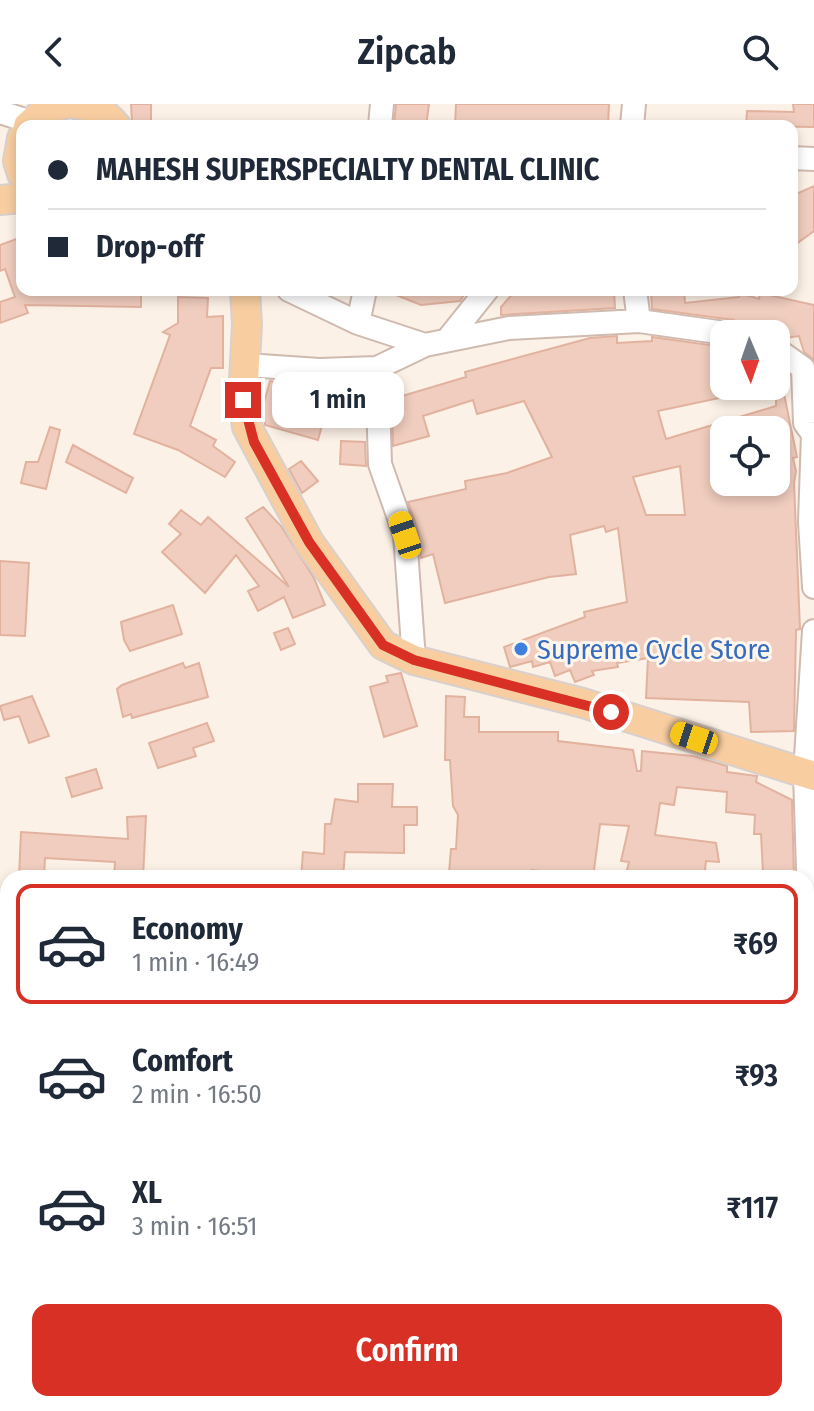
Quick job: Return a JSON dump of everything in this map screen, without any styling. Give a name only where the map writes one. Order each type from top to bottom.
[{"type":"main road","points":[[36,120],[47,109],[65,104]]},
{"type":"main road","points":[[75,104],[89,105],[110,115]]},
{"type":"main road","points":[[245,296],[243,400],[247,427],[309,542],[383,645],[414,660],[583,703],[809,775]]},
{"type":"street","points":[[0,112],[16,132]]},
{"type":"street","points":[[302,296],[358,323],[436,342]]},
{"type":"street","points":[[358,323],[364,296]]},
{"type":"street","points":[[436,342],[481,296]]},
{"type":"street","points":[[636,296],[639,321]]},
{"type":"street","points":[[246,365],[319,370],[377,368],[436,342],[509,328],[639,321],[710,331]]},
{"type":"street","points":[[790,359],[803,368],[805,423],[814,434],[810,522],[814,587]]},
{"type":"street","points":[[377,368],[380,464],[405,535],[414,660]]},
{"type":"street","points":[[811,870],[809,775],[814,631]]},
{"type":"building","points":[[131,104],[151,104],[151,120],[132,120]]},
{"type":"building","points":[[396,104],[429,104],[427,120],[395,120]]},
{"type":"building","points":[[456,104],[609,104],[608,120],[455,120]]},
{"type":"building","points":[[793,104],[814,104],[814,127],[798,127],[798,120],[746,120],[747,111],[794,112]]},
{"type":"building","points":[[814,186],[814,231],[798,243],[798,193]]},
{"type":"building","points":[[16,239],[16,296],[141,296],[141,307],[25,305],[28,313],[0,323],[0,302],[15,297],[5,269],[0,271],[0,245]]},
{"type":"building","points":[[398,296],[463,296],[460,301],[421,305]]},
{"type":"building","points":[[511,296],[614,296],[615,308],[501,315],[501,307]]},
{"type":"building","points":[[651,296],[684,296],[685,303],[739,296],[759,299],[760,296],[774,296],[814,305],[814,360],[804,352],[799,336],[790,337],[790,320],[734,320],[652,309]]},
{"type":"building","points":[[178,297],[208,298],[207,317],[223,316],[223,368],[211,368],[190,426],[216,440],[213,446],[235,462],[225,477],[178,450],[134,434],[170,335],[163,332],[178,323]]},
{"type":"building","points":[[617,336],[617,343],[652,341],[652,337],[710,345],[710,400],[658,411],[666,439],[710,426],[710,496],[790,496],[790,423],[797,457],[793,458],[796,471],[800,629],[796,630],[794,731],[751,732],[749,702],[646,698],[648,658],[592,671],[594,675],[575,682],[570,670],[555,676],[550,662],[533,667],[532,661],[510,667],[504,647],[585,617],[584,612],[627,602],[618,528],[606,532],[604,526],[570,535],[576,574],[549,577],[445,603],[433,554],[421,558],[418,531],[408,502],[466,489],[465,481],[507,473],[552,457],[524,401],[477,414],[473,400],[423,416],[429,436],[393,446],[392,399],[466,377],[465,372],[590,338]],"holes":[[[680,466],[685,515],[646,515],[633,477]]]},
{"type":"building","points":[[270,381],[330,396],[318,440],[265,425],[262,410]]},
{"type":"building","points":[[776,400],[785,400],[789,416],[743,416],[776,406]]},
{"type":"building","points":[[50,427],[60,430],[46,489],[21,483],[26,462],[38,462]]},
{"type":"building","points":[[341,441],[365,442],[366,466],[340,464]]},
{"type":"building","points":[[73,445],[133,478],[126,493],[66,462]]},
{"type":"building","points":[[301,461],[318,481],[302,493],[289,469]]},
{"type":"building","points":[[263,507],[281,526],[314,578],[325,605],[293,618],[284,597],[258,611],[248,591],[259,586],[236,555],[205,593],[162,552],[181,534],[169,524],[181,510],[201,525],[208,517],[289,587],[246,518]]},
{"type":"building","points":[[0,561],[29,563],[25,636],[0,635]]},
{"type":"building","points":[[173,605],[182,634],[130,651],[124,640],[121,622]]},
{"type":"building","points":[[288,628],[295,644],[281,650],[274,633]]},
{"type":"building","points":[[183,663],[185,668],[199,663],[208,697],[132,718],[131,714],[123,717],[117,689]]},
{"type":"building","points":[[401,673],[417,726],[384,737],[370,687],[388,682],[386,676]]},
{"type":"building","points":[[32,696],[49,736],[29,743],[19,716],[4,720],[0,706]]},
{"type":"building","points":[[446,696],[465,697],[464,717],[479,717],[479,732],[558,732],[558,741],[633,750],[637,771],[641,771],[642,751],[693,756],[727,766],[727,772],[757,776],[756,782],[792,800],[794,870],[763,870],[761,834],[754,834],[755,815],[726,812],[727,792],[677,787],[674,805],[660,803],[655,835],[716,843],[719,862],[706,861],[705,870],[627,870],[629,862],[621,861],[629,826],[600,824],[594,870],[449,870],[451,849],[456,849],[458,815],[453,806],[450,760],[445,760]]},
{"type":"building","points":[[207,723],[214,741],[193,748],[196,756],[158,768],[149,743]]},
{"type":"building","points":[[96,769],[102,788],[72,797],[66,778]]},
{"type":"building","points":[[358,784],[393,784],[392,807],[417,807],[417,825],[404,825],[404,853],[345,852],[344,870],[302,870],[303,852],[324,854],[325,824],[331,824],[335,799],[358,802]]},
{"type":"building","points":[[146,816],[143,870],[114,870],[115,862],[45,858],[44,870],[19,870],[21,832],[128,839],[127,817]]},
{"type":"place","name":"Supreme Cycle Store","points":[[521,649]]},
{"type":"route","points":[[243,400],[247,427],[309,542],[383,645],[414,660],[611,712]]}]
